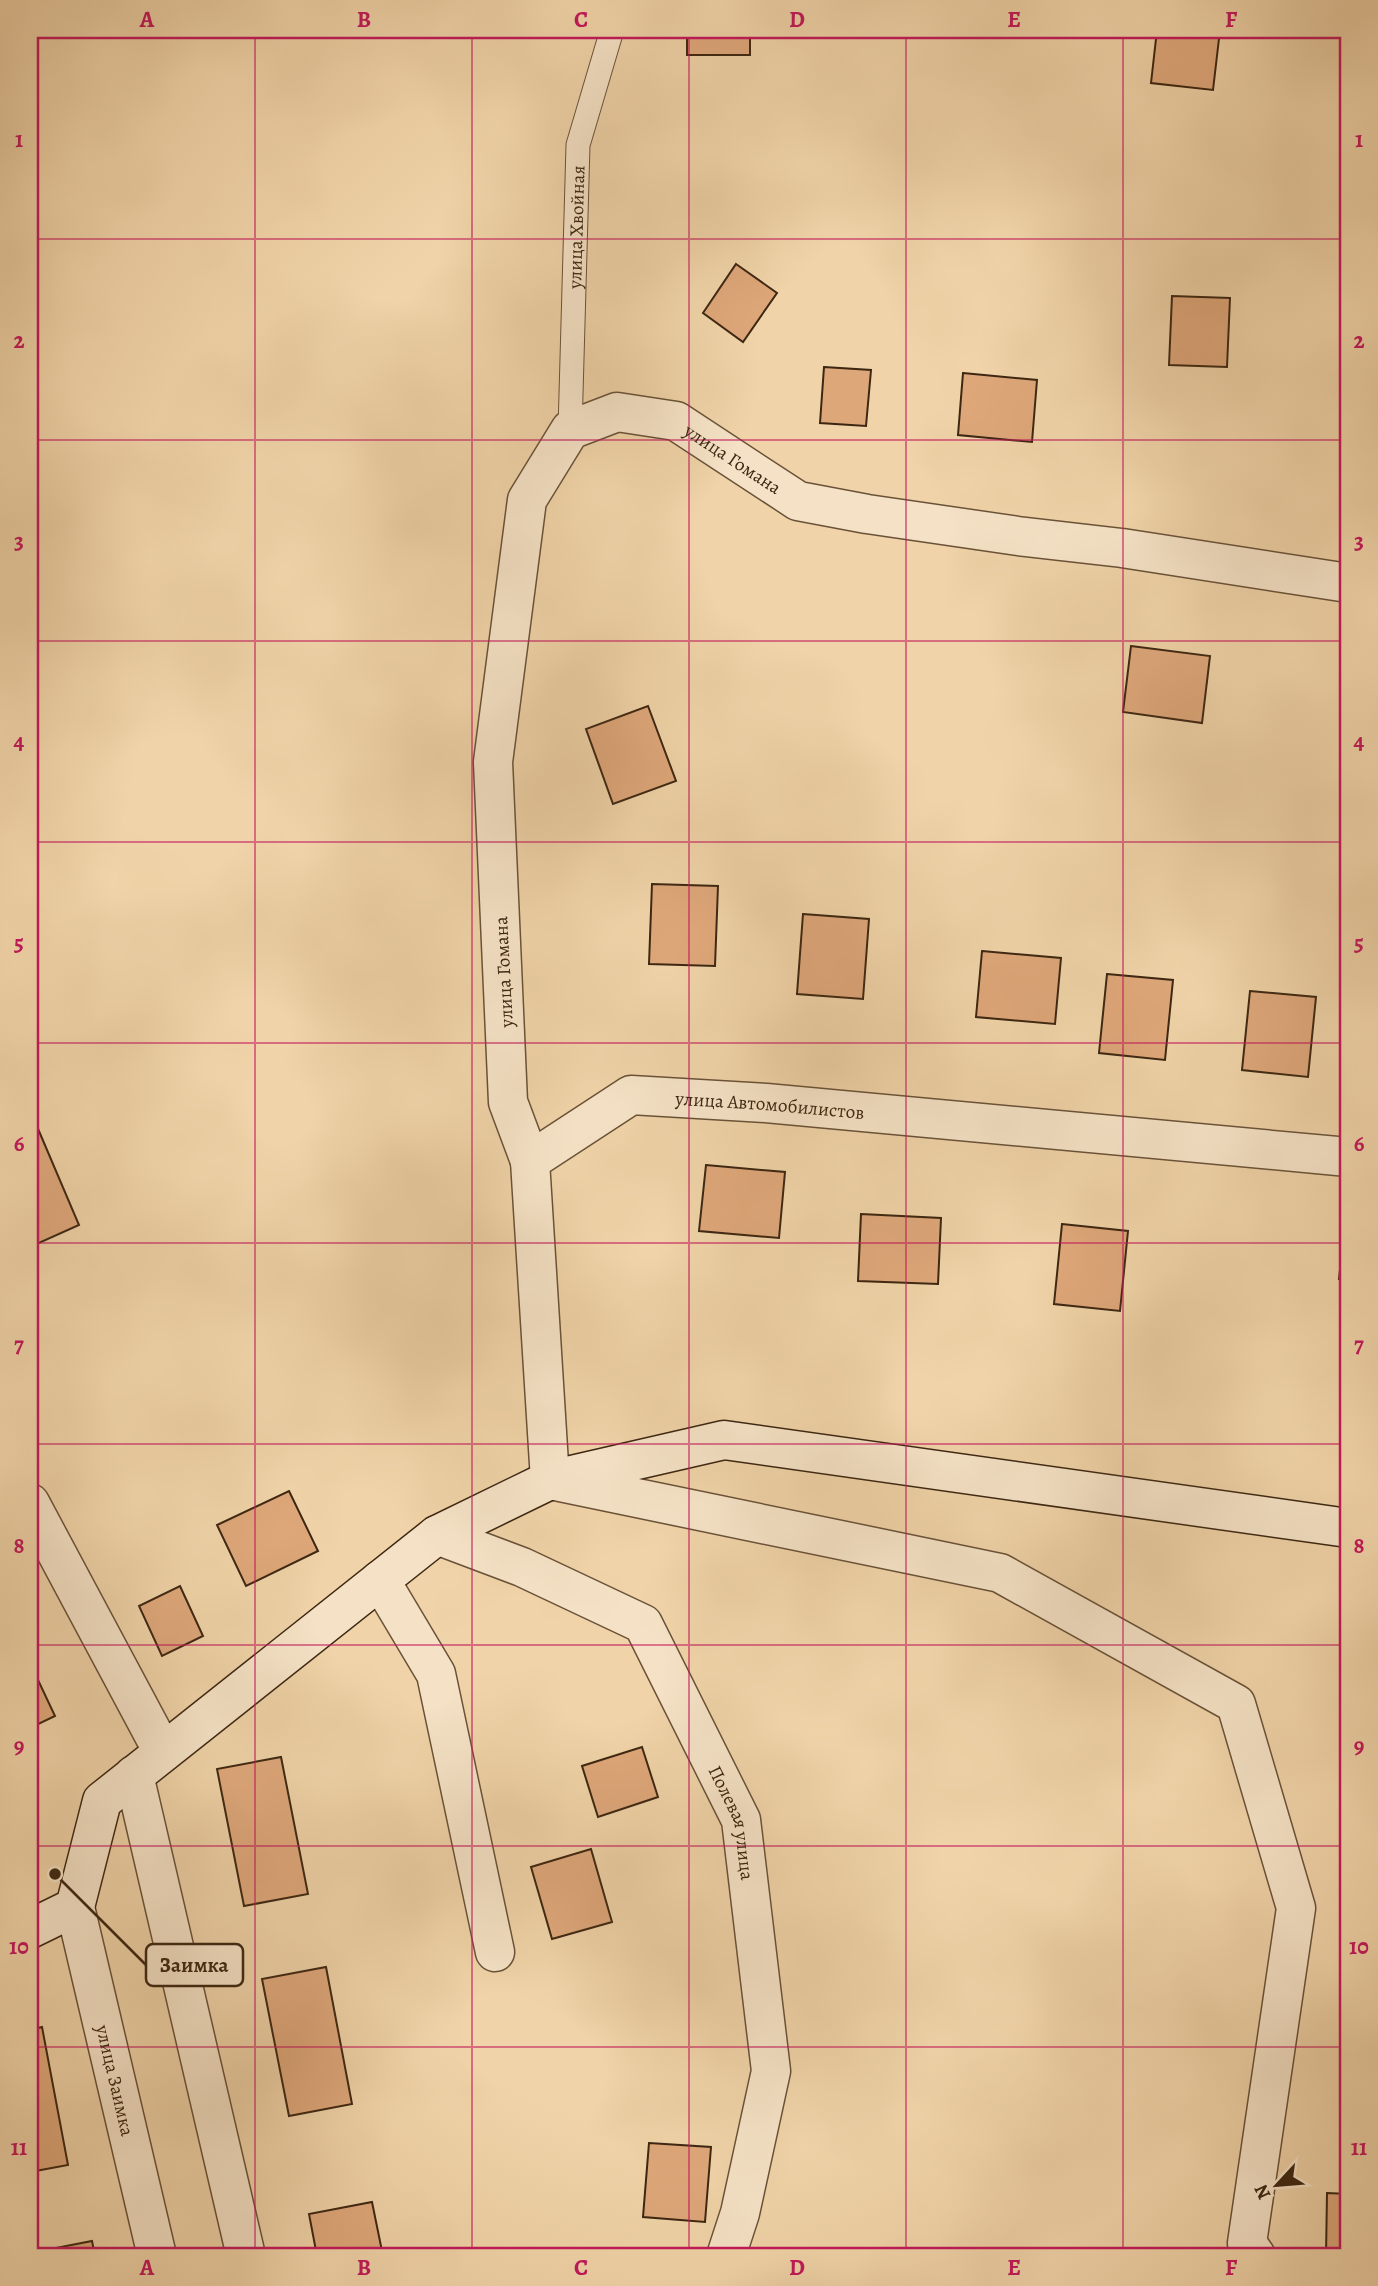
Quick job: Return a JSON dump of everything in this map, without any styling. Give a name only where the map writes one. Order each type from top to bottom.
[{"type":"street","name":"улица Гомана","points":[[530,1161],[508,1102],[493,762],[527,500],[570,430],[617,412],[676,421],[798,501],[867,514],[1122,548],[1348,583]]},
{"type":"street","name":"улица Автомобилистов","points":[[530,1161],[631,1095],[766,1103],[1348,1157]]},
{"type":"street","points":[[530,1161],[550,1480]]},
{"type":"street","points":[[30,1930],[75,1907],[102,1801],[437,1535],[550,1480],[724,1440],[1348,1528]]},
{"type":"street","points":[[550,1480],[1000,1573],[1236,1704],[1296,1908],[1247,2243],[1256,2256]]},
{"type":"street","points":[[30,1503],[148,1764],[246,2256]]},
{"type":"street","name":"Полевая улица","points":[[437,1535],[522,1567],[643,1625],[741,1819],[771,2071],[740,2213],[726,2256]]},
{"type":"street","points":[[380,1580],[436,1674],[495,1952]]},
{"type":"street","name":"улица Заимка","points":[[75,1907],[157,2256]]},
{"type":"lane","name":"улица Хвойная","points":[[570,430],[578,145],[612,30]]},
{"type":"building","points":[[687,30],[750,30],[750,55],[687,55]]},
{"type":"building","points":[[1157,30],[1220,30],[1213,90],[1151,83]]},
{"type":"building","points":[[736,264],[777,293],[743,342],[703,313]]},
{"type":"building","points":[[1172,296],[1230,298],[1227,367],[1169,365]]},
{"type":"building","points":[[824,367],[871,370],[866,426],[820,423]]},
{"type":"building","points":[[963,373],[1037,380],[1032,442],[958,435]]},
{"type":"building","points":[[1131,646],[1210,656],[1202,723],[1123,712]]},
{"type":"building","points":[[648,706],[676,781],[613,804],[586,729]]},
{"type":"building","points":[[652,884],[718,886],[715,966],[649,964]]},
{"type":"building","points":[[803,914],[869,919],[863,999],[797,994]]},
{"type":"building","points":[[982,951],[1061,958],[1055,1024],[976,1017]]},
{"type":"building","points":[[1107,974],[1173,980],[1165,1060],[1099,1053]]},
{"type":"building","points":[[1250,991],[1316,997],[1308,1077],[1242,1070]]},
{"type":"building","points":[[30,1110],[79,1225],[30,1247]]},
{"type":"building","points":[[706,1165],[785,1172],[779,1238],[699,1231]]},
{"type":"building","points":[[1348,1200],[1348,1280],[1339,1279]]},
{"type":"building","points":[[861,1214],[941,1218],[938,1284],[858,1281]]},
{"type":"building","points":[[1062,1224],[1128,1231],[1120,1311],[1054,1304]]},
{"type":"building","points":[[289,1491],[318,1551],[246,1586],[217,1525]]},
{"type":"building","points":[[180,1586],[203,1636],[162,1656],[139,1606]]},
{"type":"building","points":[[30,1663],[55,1716],[30,1728]]},
{"type":"building","points":[[642,1747],[658,1797],[598,1817],[582,1766]]},
{"type":"building","points":[[281,1757],[308,1894],[244,1906],[217,1769]]},
{"type":"building","points":[[591,1849],[612,1922],[552,1939],[531,1867]]},
{"type":"building","points":[[326,1967],[352,2104],[289,2116],[262,1979]]},
{"type":"building","points":[[42,2027],[68,2165],[30,2172],[30,2030]]},
{"type":"building","points":[[649,2143],[711,2147],[705,2222],[643,2217]]},
{"type":"building","points":[[1327,2193],[1348,2194],[1348,2256],[1326,2256]]},
{"type":"building","points":[[372,2202],[383,2256],[317,2256],[309,2214]]},
{"type":"building","points":[[92,2241],[95,2256],[30,2256],[30,2253]]},
{"type":"place","name":"Заимка","points":[[55,1874]]}]
